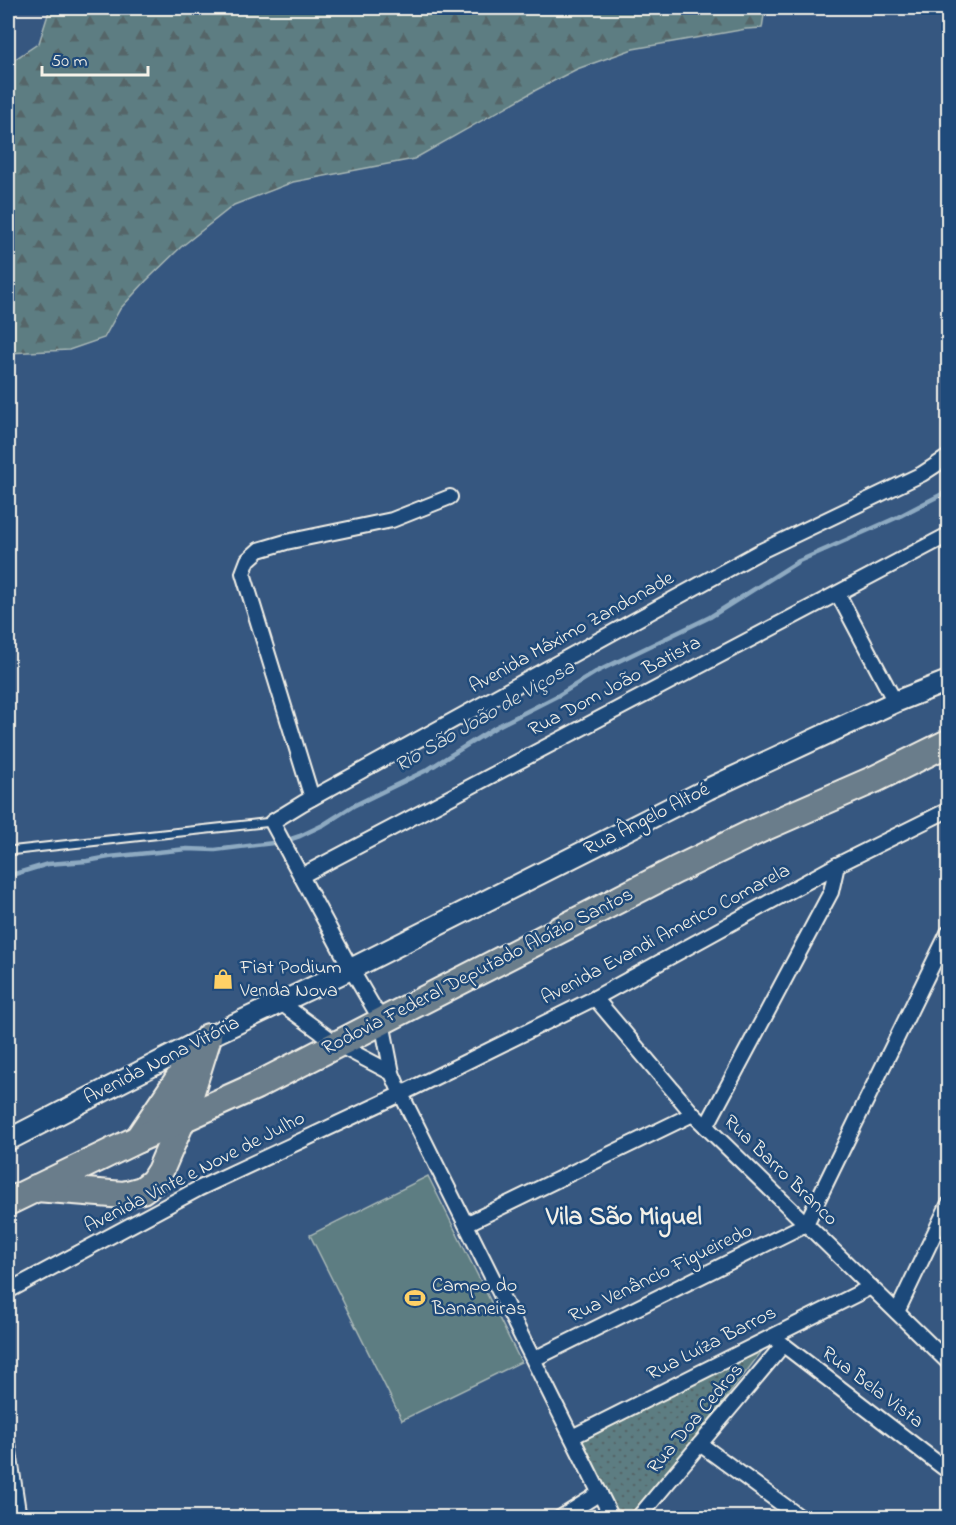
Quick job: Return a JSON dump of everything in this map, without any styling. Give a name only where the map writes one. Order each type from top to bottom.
[{"type":"highway","name":"Rodovia Federal Deputado Aloízio Santos","points":[[8,1202],[138,1139],[256,1086],[735,841],[948,743]]},
{"type":"highway","points":[[36,1188],[124,1195],[142,1190],[153,1182],[182,1120],[208,1036]]},
{"type":"highway","points":[[138,1139],[208,1036]]},
{"type":"street","name":"Avenida Máximo Zandonade","points":[[273,825],[312,798],[761,551],[922,474],[948,457]]},
{"type":"street","points":[[312,798],[243,573],[248,560],[259,550],[286,542],[392,520],[450,497]]},
{"type":"street","name":"Rua Dom João Batista","points":[[299,871],[838,594],[948,535]]},
{"type":"street","points":[[838,594],[895,702]]},
{"type":"street","name":"Rua Ângelo Altoé","points":[[351,969],[708,789],[895,702],[948,681]]},
{"type":"street","name":"Avenida Evandi Americo Comarela","points":[[401,1094],[595,998],[837,865],[948,810]]},
{"type":"street","points":[[273,825],[382,1022],[392,1073],[401,1094],[612,1518]]},
{"type":"street","points":[[706,1127],[831,892],[837,865]]},
{"type":"street","points":[[806,1224],[948,933]]},
{"type":"street","name":"Avenida Nona Vitória","points":[[8,1140],[208,1036],[351,969]]},
{"type":"street","name":"Rua Barro Branco","points":[[595,998],[693,1114],[948,1362]]},
{"type":"street","points":[[281,1003],[337,1044],[392,1073]]},
{"type":"street","name":"Avenida Vinte e Nove de Julho","points":[[8,1291],[198,1189],[401,1094]]},
{"type":"street","points":[[466,1224],[693,1114]]},
{"type":"street","points":[[897,1312],[948,1205]]},
{"type":"street","name":"Rua Venâncio Figueiredo","points":[[534,1359],[806,1224]]},
{"type":"street","name":"Rua Luíza Barros","points":[[572,1437],[871,1287]]},
{"type":"street","name":"Rua Bela Vista","points":[[772,1335],[948,1471]]},
{"type":"street","name":"Rua Doa Cedros","points":[[638,1518],[783,1345]]},
{"type":"street","points":[[700,1444],[801,1518]]},
{"type":"street","points":[[8,1445],[18,1518]]},
{"type":"street","points":[[560,1518],[600,1493]]},
{"type":"lane","points":[[8,851],[273,825]]},
{"type":"green space","points":[[50,8],[765,9],[762,28],[633,49],[577,69],[414,159],[293,182],[234,205],[181,247],[146,281],[120,309],[104,338],[69,350],[8,353],[8,64],[39,43]]},
{"type":"green space","name":"Campo do Bananeiras","points":[[428,1176],[521,1362],[402,1420],[310,1235]]},
{"type":"green space","points":[[772,1338],[635,1517],[614,1517],[574,1438]]},
{"type":"waterway","name":"Rio São João de Viçosa","points":[[8,876],[48,864],[187,849],[215,850],[282,842],[300,836],[353,806],[427,770],[496,727],[559,695],[596,672],[710,617],[799,561],[898,517],[948,491]]},
{"type":"place","name":"Fiat Podium Venda Nova","points":[[223,979]]},
{"type":"place","name":"Campo do Bananeiras","points":[[415,1298]]},
{"type":"district","name":"Vila São Miguel","points":[[624,1218]]}]
